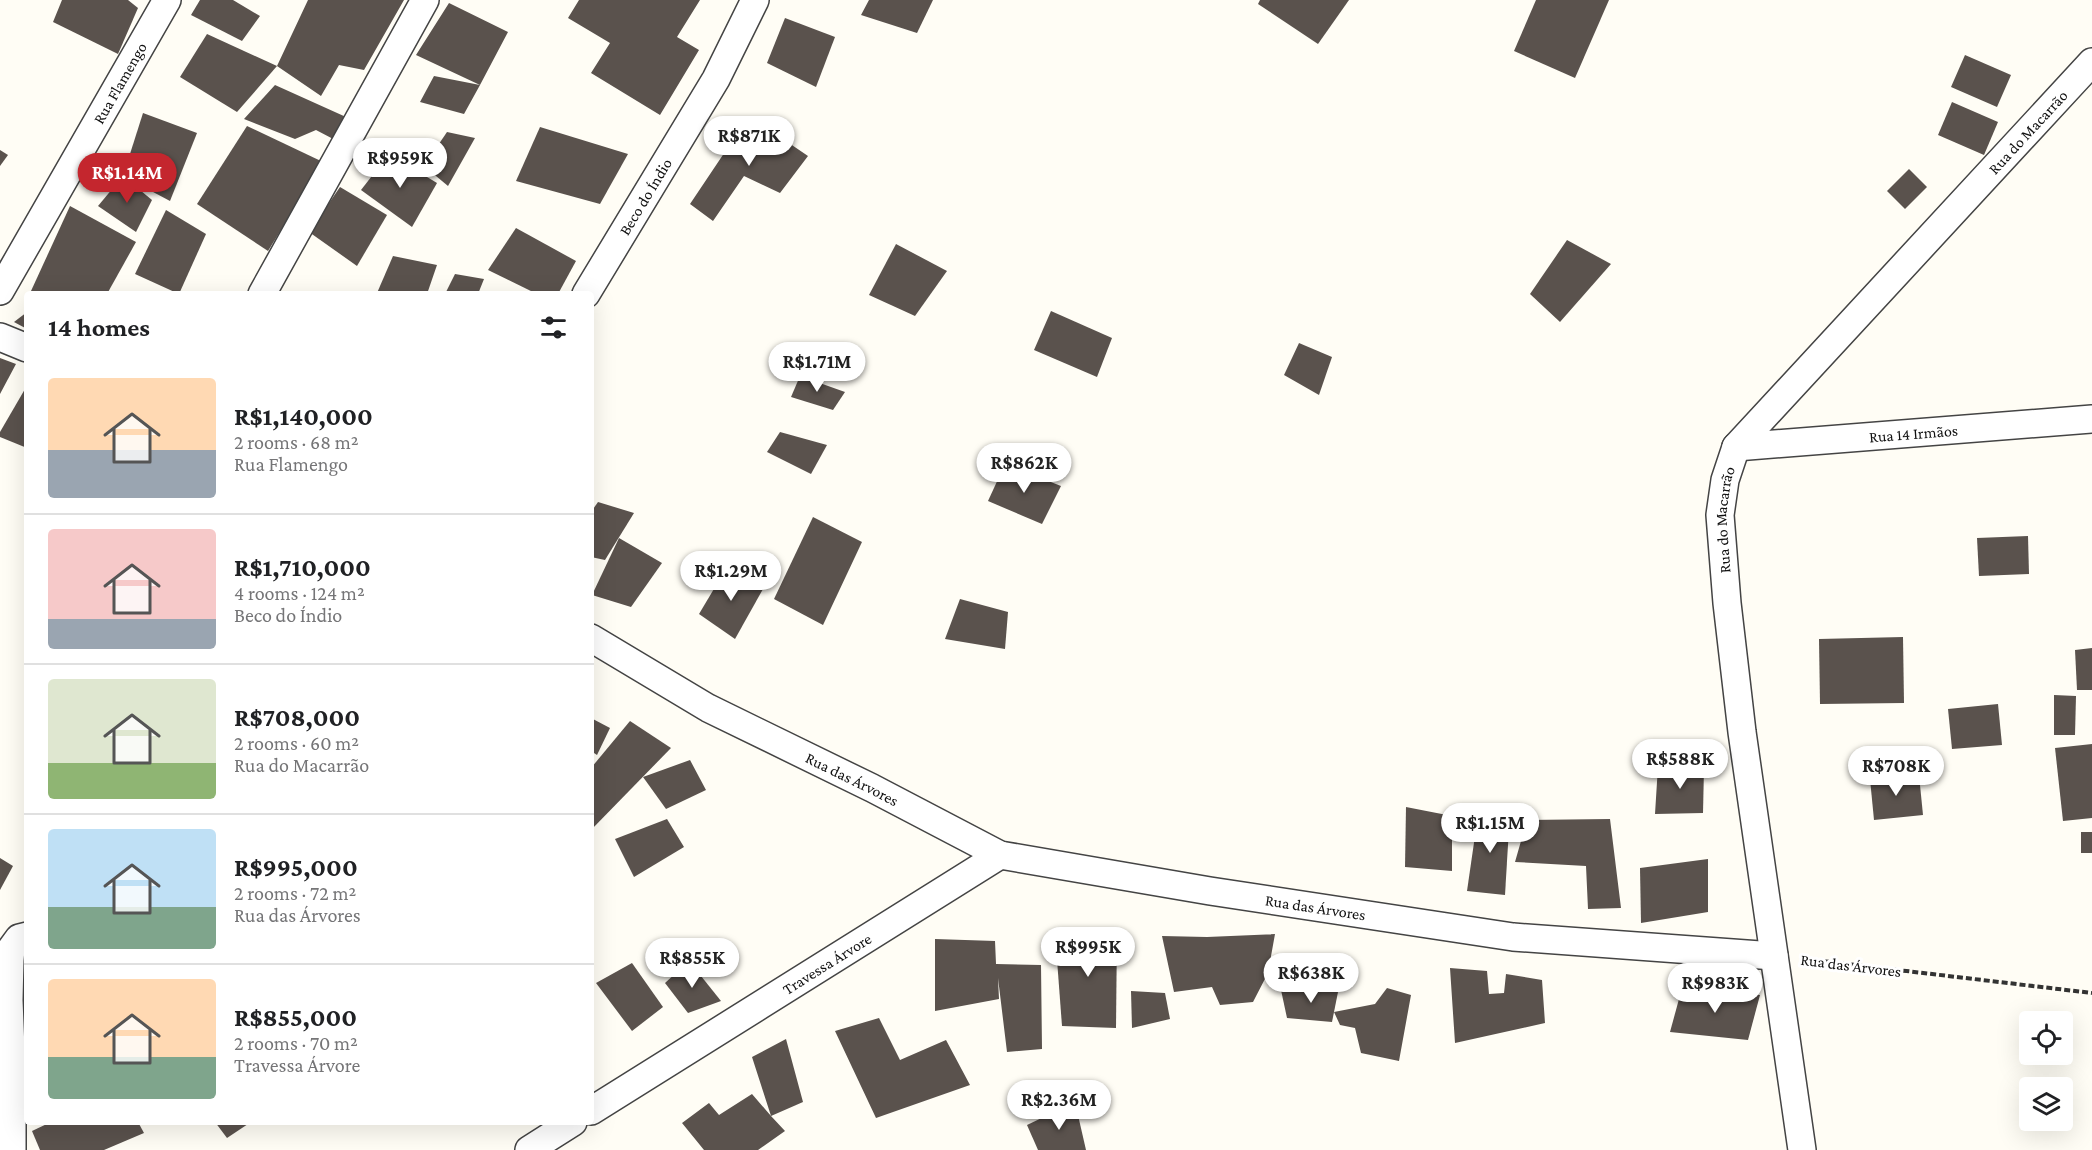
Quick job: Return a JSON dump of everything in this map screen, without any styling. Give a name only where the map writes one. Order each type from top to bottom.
[{"type":"street","name":"Rua Flamengo","points":[[0,291],[167,0]]},
{"type":"street","points":[[264,291],[425,0]]},
{"type":"street","name":"Beco do Índio","points":[[588,291],[716,79],[755,0]]},
{"type":"street","name":"Rua do Macarrão","points":[[1802,1150],[1742,732],[1721,534],[1722,497],[1736,447],[2092,62]]},
{"type":"street","points":[[0,337],[24,347]]},
{"type":"street","name":"Rua 14 Irmãos","points":[[1736,447],[2092,419]]},
{"type":"street","name":"Rua das Árvores","points":[[594,640],[708,708],[872,788],[1000,855],[1210,891],[1513,937],[1774,956]]},
{"type":"street","name":"Travessa Árvore","points":[[594,1109],[1000,855]]},
{"type":"street","points":[[12,1150],[10,960],[11,949],[19,938],[24,937]]},
{"type":"street","points":[[529,1150],[568,1125]]},
{"type":"path","name":"Rua das Árvores","points":[[1774,956],[2092,993]]},
{"type":"building","points":[[62,0],[128,0],[138,8],[118,54],[53,22]]},
{"type":"building","points":[[200,0],[233,0],[260,16],[242,41],[191,15]]},
{"type":"building","points":[[308,0],[404,0],[364,70],[339,65],[321,96],[277,66]]},
{"type":"building","points":[[579,0],[700,0],[677,37],[699,50],[660,115],[591,73],[610,43],[568,18]]},
{"type":"building","points":[[869,0],[933,0],[917,33],[861,15]]},
{"type":"building","points":[[1260,0],[1349,0],[1318,44],[1258,4]]},
{"type":"building","points":[[1536,0],[1609,0],[1575,78],[1514,51]]},
{"type":"building","points":[[449,3],[508,32],[480,85],[416,55]]},
{"type":"building","points":[[785,18],[835,37],[816,87],[767,63]]},
{"type":"building","points":[[207,34],[277,66],[237,112],[180,77]]},
{"type":"building","points":[[1965,55],[2011,75],[1997,107],[1951,87]]},
{"type":"building","points":[[434,76],[480,85],[464,114],[420,102]]},
{"type":"building","points":[[275,85],[346,117],[337,141],[316,130],[295,139],[244,119]]},
{"type":"building","points":[[1952,102],[1998,122],[1984,155],[1938,135]]},
{"type":"building","points":[[143,113],[197,133],[170,201],[123,176]]},
{"type":"building","points":[[749,116],[808,156],[780,193],[744,176],[713,221],[690,204]]},
{"type":"building","points":[[247,126],[323,162],[268,251],[197,204]]},
{"type":"building","points":[[540,127],[628,154],[600,204],[516,181]]},
{"type":"building","points":[[447,132],[475,138],[448,186],[424,166]]},
{"type":"building","points":[[0,150],[8,155],[0,166]]},
{"type":"building","points":[[389,154],[437,183],[412,227],[361,190]]},
{"type":"building","points":[[1909,169],[1927,187],[1905,209],[1887,191]]},
{"type":"building","points":[[123,176],[152,200],[136,232],[98,206]]},
{"type":"building","points":[[340,187],[387,215],[357,266],[309,232]]},
{"type":"building","points":[[70,206],[136,242],[109,291],[31,291]]},
{"type":"building","points":[[166,210],[206,234],[180,291],[172,291],[135,274]]},
{"type":"building","points":[[516,228],[576,261],[560,291],[531,291],[488,270]]},
{"type":"building","points":[[1567,240],[1611,264],[1560,322],[1530,294]]},
{"type":"building","points":[[896,244],[947,271],[915,316],[869,295]]},
{"type":"building","points":[[393,256],[437,265],[428,291],[378,291]]},
{"type":"building","points":[[455,274],[484,279],[479,291],[446,291]]},
{"type":"building","points":[[1051,311],[1112,338],[1097,377],[1034,350]]},
{"type":"building","points":[[24,314],[24,327],[14,322]]},
{"type":"building","points":[[1299,343],[1332,357],[1319,395],[1284,375]]},
{"type":"building","points":[[0,358],[16,364],[0,394]]},
{"type":"building","points":[[800,376],[845,392],[833,410],[791,397]]},
{"type":"building","points":[[24,391],[24,447],[0,437],[0,432]]},
{"type":"building","points":[[780,432],[827,445],[811,474],[767,452]]},
{"type":"building","points":[[1005,464],[1061,486],[1042,524],[988,501]]},
{"type":"building","points":[[598,502],[634,513],[605,560],[594,558],[594,508]]},
{"type":"building","points":[[813,517],[862,542],[823,625],[774,599]]},
{"type":"building","points":[[2028,536],[2029,574],[1979,576],[1977,538]]},
{"type":"building","points":[[619,538],[662,563],[631,607],[594,596],[594,591]]},
{"type":"building","points":[[727,567],[763,589],[735,639],[699,614]]},
{"type":"building","points":[[960,599],[1008,612],[1005,649],[945,639]]},
{"type":"building","points":[[1903,637],[1904,703],[1820,704],[1819,639]]},
{"type":"building","points":[[2092,648],[2092,690],[2077,690],[2075,650]]},
{"type":"building","points":[[2054,695],[2076,696],[2075,735],[2054,735]]},
{"type":"building","points":[[1998,704],[2002,745],[1952,749],[1948,709]]},
{"type":"building","points":[[594,720],[610,728],[597,755],[594,753]]},
{"type":"building","points":[[630,721],[671,748],[594,827],[594,764]]},
{"type":"building","points":[[2092,744],[2092,818],[2063,821],[2055,748]]},
{"type":"building","points":[[690,760],[706,790],[666,809],[643,777]]},
{"type":"building","points":[[1658,766],[1704,768],[1703,813],[1655,814]]},
{"type":"building","points":[[1919,775],[1923,815],[1874,820],[1870,779]]},
{"type":"building","points":[[1406,807],[1452,816],[1452,871],[1405,867]]},
{"type":"building","points":[[1510,811],[1505,895],[1467,891],[1478,815]]},
{"type":"building","points":[[667,819],[684,847],[634,877],[615,839]]},
{"type":"building","points":[[1610,819],[1621,908],[1588,909],[1586,866],[1515,862],[1527,820]]},
{"type":"building","points":[[2081,832],[2092,832],[2092,853],[2081,853]]},
{"type":"building","points":[[0,858],[13,866],[0,890]]},
{"type":"building","points":[[1708,859],[1708,912],[1641,923],[1640,868]]},
{"type":"building","points":[[1117,930],[1116,1028],[1062,1026],[1055,933]]},
{"type":"building","points":[[1275,934],[1268,973],[1253,1002],[1220,1005],[1212,987],[1174,992],[1162,936]]},
{"type":"building","points":[[935,939],[995,941],[996,964],[1041,965],[1042,1049],[1007,1052],[998,978],[999,999],[935,1011]]},
{"type":"building","points":[[689,961],[721,1001],[688,1013],[665,983]]},
{"type":"building","points":[[632,963],[663,1007],[632,1031],[596,983]]},
{"type":"building","points":[[1450,968],[1487,971],[1489,994],[1504,993],[1506,974],[1542,980],[1545,1023],[1455,1043]]},
{"type":"building","points":[[1339,987],[1332,1022],[1287,1018],[1281,990]]},
{"type":"building","points":[[1387,988],[1411,995],[1399,1061],[1361,1053],[1355,1028],[1340,1025],[1334,1012],[1375,1004]]},
{"type":"building","points":[[1682,988],[1760,995],[1748,1040],[1670,1032]]},
{"type":"building","points":[[1131,991],[1165,993],[1170,1019],[1132,1028]]},
{"type":"building","points":[[879,1018],[900,1060],[946,1040],[970,1085],[876,1118],[835,1031]]},
{"type":"building","points":[[786,1039],[803,1102],[771,1116],[752,1057]]},
{"type":"building","points":[[752,1094],[785,1131],[758,1150],[704,1150],[682,1123],[709,1103],[719,1115]]},
{"type":"building","points":[[1075,1102],[1086,1150],[1038,1150],[1027,1125]]},
{"type":"building","points":[[45,1125],[140,1125],[144,1133],[104,1150],[40,1150],[32,1131]]},
{"type":"building","points":[[217,1125],[246,1125],[227,1138]]}]
